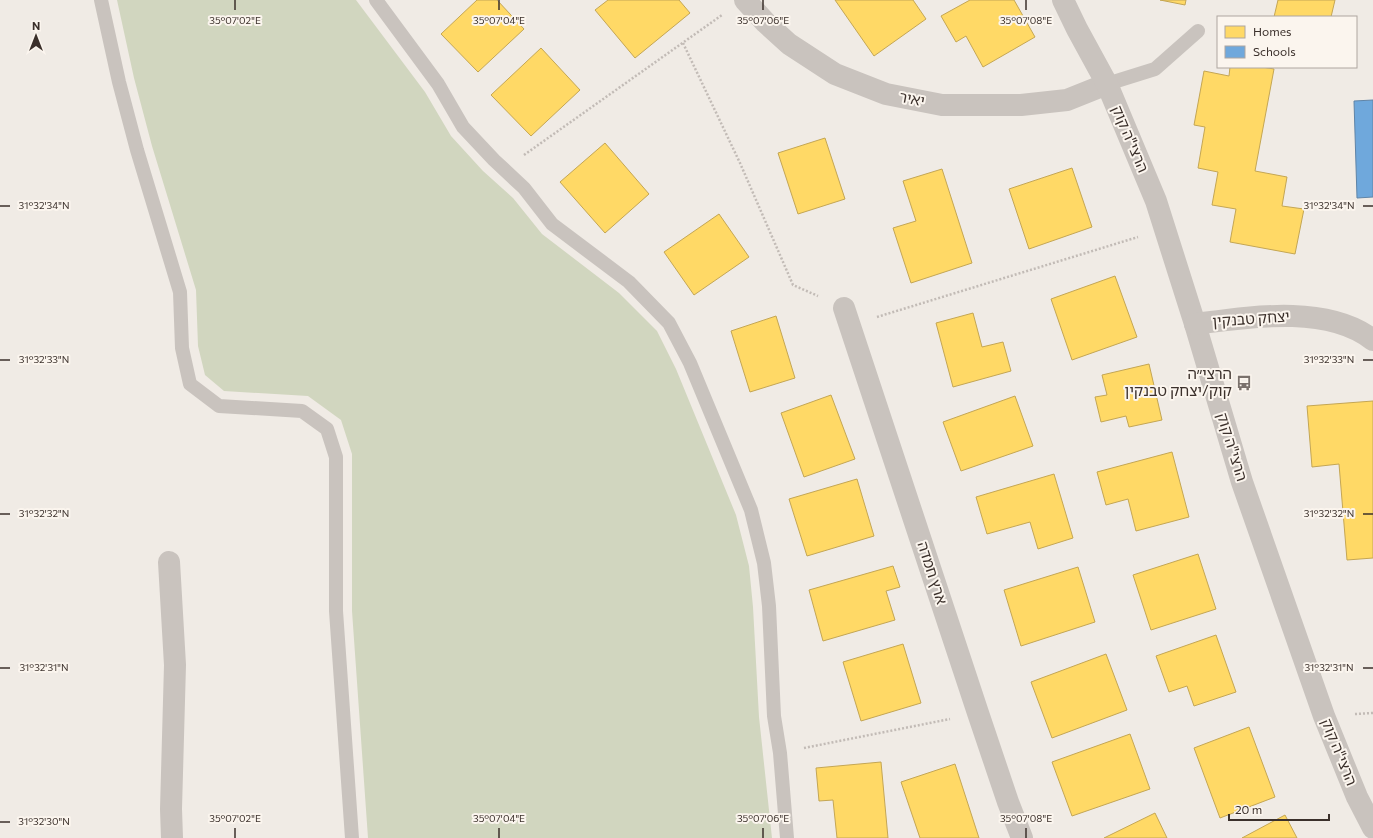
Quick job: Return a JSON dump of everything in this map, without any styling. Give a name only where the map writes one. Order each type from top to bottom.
[{"type":"street","name":"יאיר","points":[[746,0],[766,23],[789,44],[835,74],[886,94],[942,105],[1021,105],[1067,100],[1107,84]]},
{"type":"street","name":"הרצי\"ה קוק","points":[[1063,0],[1107,84],[1156,201],[1195,324],[1242,482],[1324,716],[1357,796],[1373,828]]},
{"type":"street","name":"יצחק טבנקין","points":[[1195,324],[1278,315],[1314,318],[1347,325],[1373,340]]},
{"type":"street","name":"ארץ חמדה","points":[[847,317],[978,713],[1022,838]]},
{"type":"street","points":[[169,562],[175,665],[171,809],[172,838]]},
{"type":"lane","points":[[101,0],[119,82],[137,150],[180,292],[182,348],[190,384],[219,406],[302,411],[328,429],[336,457],[336,611],[352,838]]},
{"type":"lane","points":[[376,0],[438,84],[463,127],[504,170],[524,188],[552,224],[628,282],[669,322],[690,363],[751,510],[764,563],[769,606],[774,716],[780,753],[787,838]]},
{"type":"lane","points":[[1107,84],[1155,69],[1198,31]]},
{"type":"path","points":[[504,170],[725,13]]},
{"type":"path","points":[[683,43],[740,163],[793,285],[847,317],[1165,228]]},
{"type":"path","points":[[780,753],[978,713]]},
{"type":"green space","points":[[117,0],[356,0],[425,92],[451,136],[483,171],[513,198],[542,234],[619,293],[657,331],[676,369],[736,515],[749,566],[753,607],[759,717],[772,838],[368,838],[352,611],[352,454],[341,420],[308,396],[224,391],[205,375],[198,346],[196,290],[152,146],[134,78]]},
{"type":"building: Homes","points":[[477,0],[497,0],[524,29],[478,72],[441,34]]},
{"type":"building: Homes","points":[[608,0],[679,0],[690,13],[635,58],[595,10]]},
{"type":"building: Homes","points":[[835,0],[913,0],[926,19],[874,56]]},
{"type":"building: Homes","points":[[970,0],[1014,0],[1035,37],[983,67],[966,36],[956,42],[941,16]]},
{"type":"building: Homes","points":[[1160,0],[1186,0],[1185,5]]},
{"type":"building: Homes","points":[[1278,0],[1335,0],[1331,16],[1274,16]]},
{"type":"building: Homes","points":[[541,48],[580,90],[531,136],[491,95]]},
{"type":"building: Homes","points":[[1230,68],[1274,69],[1255,171],[1287,177],[1282,206],[1304,209],[1295,254],[1230,242],[1236,209],[1212,205],[1218,172],[1198,168],[1205,127],[1194,125],[1204,71],[1229,76]]},
{"type":"building: Homes","points":[[825,138],[845,199],[798,214],[778,153]]},
{"type":"building: Homes","points":[[605,143],[649,194],[605,233],[560,182]]},
{"type":"building: Homes","points":[[1072,168],[1092,227],[1029,249],[1009,189]]},
{"type":"building: Homes","points":[[942,169],[972,263],[911,283],[893,228],[916,221],[903,181]]},
{"type":"building: Homes","points":[[719,214],[749,257],[694,295],[664,252]]},
{"type":"building: Homes","points":[[1115,276],[1137,337],[1072,360],[1051,299]]},
{"type":"building: Homes","points":[[973,313],[982,347],[1003,342],[1011,371],[953,387],[936,323]]},
{"type":"building: Homes","points":[[776,316],[795,378],[750,392],[731,331]]},
{"type":"building: Homes","points":[[1149,364],[1162,420],[1129,427],[1126,416],[1101,422],[1095,397],[1107,395],[1102,375]]},
{"type":"building: Homes","points":[[831,395],[855,459],[804,477],[781,413]]},
{"type":"building: Homes","points":[[1015,396],[1033,446],[961,471],[943,422]]},
{"type":"building: Homes","points":[[1373,401],[1373,558],[1347,560],[1339,464],[1312,467],[1307,406]]},
{"type":"building: Homes","points":[[1172,452],[1189,517],[1136,531],[1128,499],[1106,505],[1097,472]]},
{"type":"building: Homes","points":[[1054,474],[1073,538],[1038,549],[1030,522],[987,534],[976,497]]},
{"type":"building: Homes","points":[[857,479],[874,536],[807,556],[789,499]]},
{"type":"building: Homes","points":[[1198,554],[1216,609],[1151,630],[1133,575]]},
{"type":"building: Homes","points":[[893,566],[900,587],[886,591],[895,620],[823,641],[809,590]]},
{"type":"building: Homes","points":[[1078,567],[1095,622],[1021,646],[1004,590]]},
{"type":"building: Homes","points":[[1216,635],[1236,692],[1194,706],[1187,686],[1169,692],[1156,656]]},
{"type":"building: Homes","points":[[903,644],[921,703],[861,721],[843,662]]},
{"type":"building: Homes","points":[[1106,654],[1127,710],[1052,738],[1031,682]]},
{"type":"building: Homes","points":[[1249,727],[1275,797],[1220,818],[1194,748]]},
{"type":"building: Homes","points":[[1130,734],[1150,789],[1072,816],[1052,762]]},
{"type":"building: Homes","points":[[881,762],[888,838],[837,838],[833,800],[819,801],[816,768]]},
{"type":"building: Homes","points":[[955,764],[979,838],[920,838],[901,782]]},
{"type":"building: Homes","points":[[1155,813],[1167,838],[1104,838]]},
{"type":"building: Homes","points":[[1285,815],[1297,838],[1242,838]]},
{"type":"building: Schools","points":[[1373,100],[1373,197],[1357,198],[1354,101]]},
{"type":"place","name":"הרצי״ה קוק/יצחק טבנקין","points":[[1244,383]]}]
